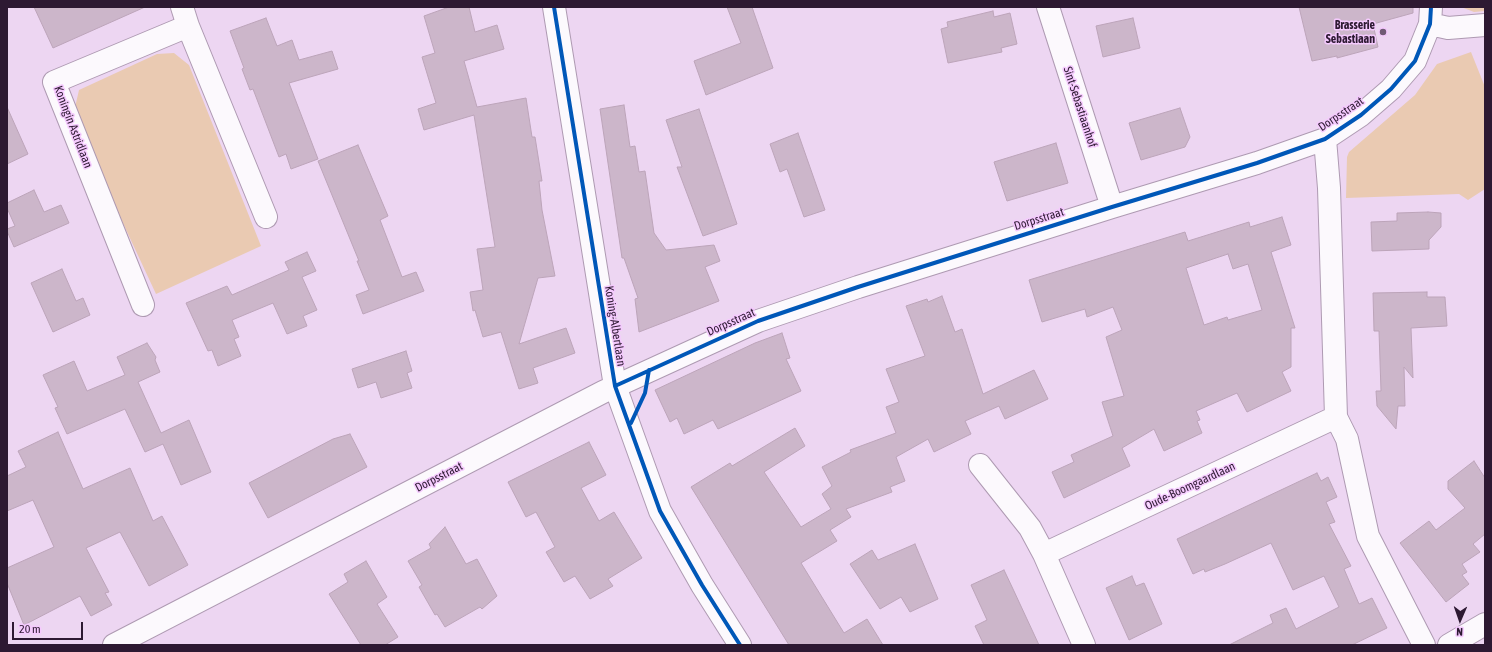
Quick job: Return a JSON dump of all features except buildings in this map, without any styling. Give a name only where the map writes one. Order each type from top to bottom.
[{"type":"street","name":"Koning-Albertlaan","points":[[554,7],[615,386],[660,511],[702,585],[740,645]]},
{"type":"street","name":"Sint-Sebastiaanhof","points":[[1048,7],[1112,207]]},
{"type":"street","name":"Dorpsstraat","points":[[114,645],[615,386],[758,321],[858,287],[1257,163],[1325,138],[1361,115],[1391,89],[1415,61],[1431,16]]},
{"type":"street","points":[[1431,16],[1448,28],[1485,25]]},
{"type":"street","name":"Koningin Astridlaan","points":[[143,305],[54,82],[185,17],[266,217]]},
{"type":"street","points":[[1325,138],[1329,188],[1336,417],[1347,439],[1368,536],[1424,645]]},
{"type":"street","name":"Oude-Boomgaardlaan","points":[[1044,554],[1336,417]]},
{"type":"street","points":[[980,465],[1030,528],[1044,554],[1084,645]]},
{"type":"street","points":[[1449,645],[1485,624]]},
{"type":"shaded area","points":[[1461,7],[1485,7],[1485,11],[1474,12]]},
{"type":"shaded area","points":[[1471,52],[1485,87],[1485,189],[1468,200],[1459,194],[1346,198],[1347,157],[1349,152],[1415,95],[1437,64]]},
{"type":"shaded area","points":[[174,53],[189,65],[261,246],[156,294],[73,116],[79,90],[157,54]]},
{"type":"cycle path","points":[[554,7],[615,386],[660,511],[702,585],[740,645]]},
{"type":"cycle path","points":[[615,386],[758,321],[858,287],[1257,163],[1325,139],[1361,115],[1391,89],[1415,61],[1430,24],[1431,7]]},
{"type":"cycle path","points":[[631,423],[645,393],[649,370]]},
{"type":"place","name":"Brasserie Sebastiaan","points":[[1383,32]]}]
